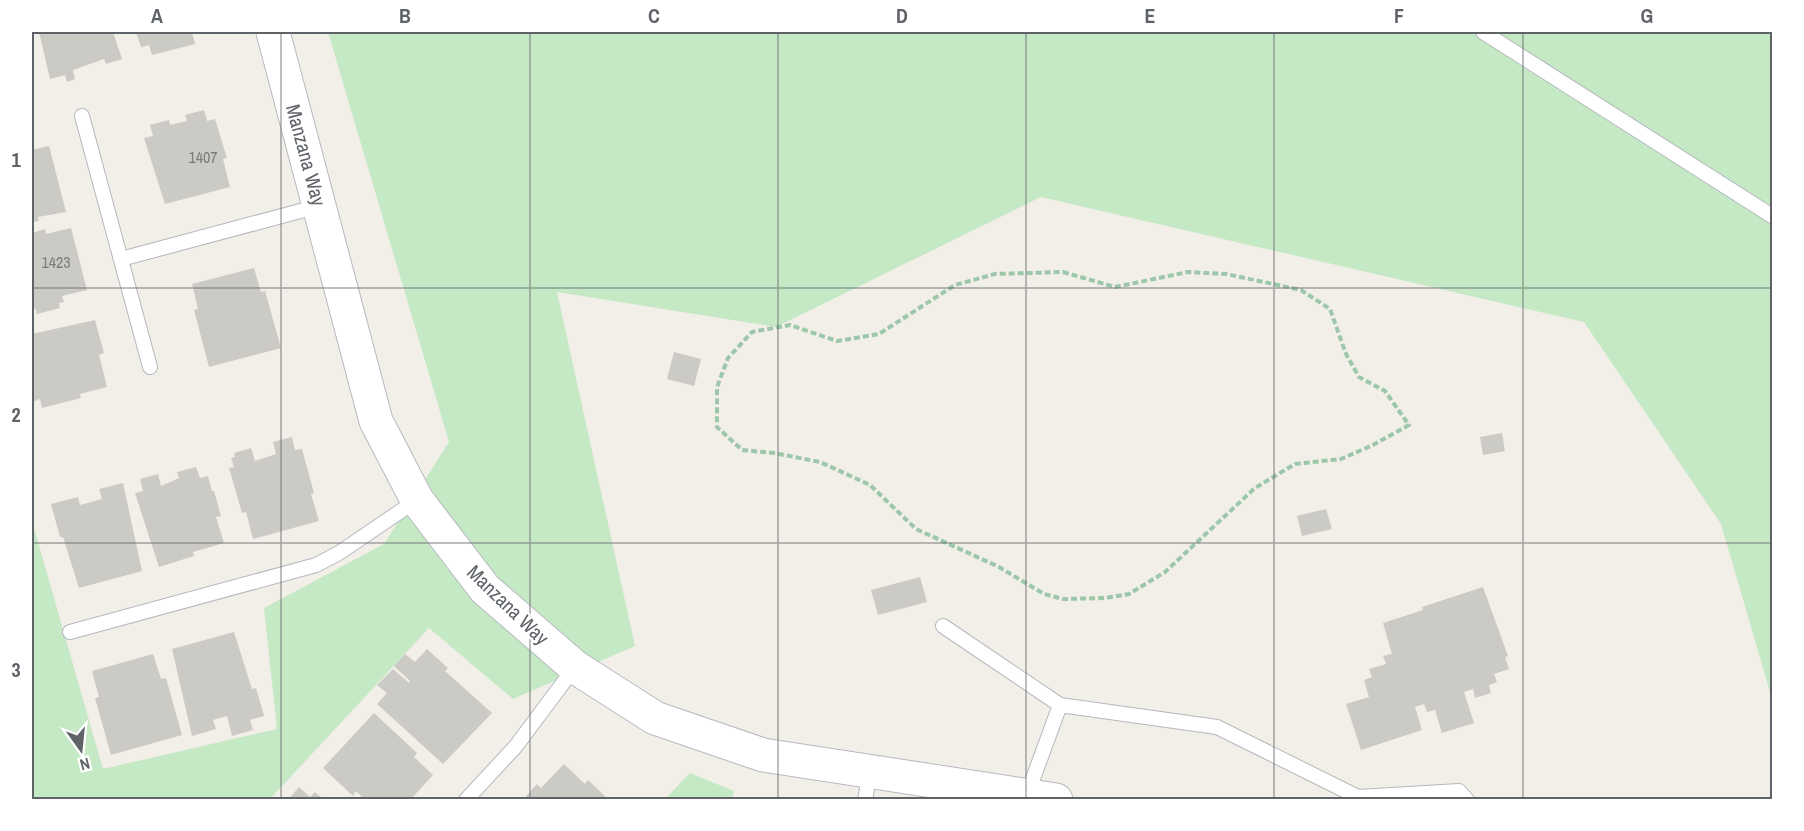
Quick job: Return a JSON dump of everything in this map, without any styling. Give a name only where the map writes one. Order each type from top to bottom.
[{"type":"street","name":"Manzana Way","points":[[273,32],[376,421],[417,500],[486,589],[575,667],[655,718],[763,755],[868,786],[1041,797]]},
{"type":"lane","points":[[1483,32],[1773,216]]},
{"type":"lane","points":[[82,116],[150,367]]},
{"type":"lane","points":[[121,259],[319,206]]},
{"type":"lane","points":[[70,632],[316,565],[339,553],[417,500]]},
{"type":"lane","points":[[943,626],[1060,705],[1217,727],[1358,797],[1459,791],[1467,800]]},
{"type":"lane","points":[[466,800],[516,746],[575,667]]},
{"type":"lane","points":[[1041,797],[1060,705]]},
{"type":"path","points":[[1063,272],[1115,287],[1188,272],[1226,274],[1301,290],[1330,309],[1346,354],[1359,377],[1385,391],[1409,425],[1374,445],[1341,459],[1295,464],[1255,488],[1240,502],[1165,572],[1129,594],[1106,598],[1063,599],[1044,594],[999,567],[916,529],[870,485],[820,462],[774,453],[742,450],[717,427],[717,387],[728,358],[752,332],[790,325],[837,341],[879,334],[955,285],[995,274],[1063,272]]},
{"type":"green space","points":[[328,32],[1772,32],[1772,699],[1721,524],[1584,322],[1041,197],[776,327],[557,292],[635,646],[513,699],[429,628],[270,799],[32,799],[32,521],[103,769],[277,729],[264,608],[384,544],[449,442]]},
{"type":"green space","points":[[690,773],[734,791],[732,799],[665,799]]},
{"type":"building","points":[[39,32],[113,32],[122,59],[106,64],[104,59],[73,70],[75,79],[67,82],[65,75],[50,79]]},
{"type":"building","points":[[136,32],[192,32],[195,44],[152,55],[149,45],[141,47]]},
{"type":"building","points":[[204,110],[207,121],[215,119],[227,158],[223,159],[230,187],[165,204],[144,138],[153,136],[150,125],[169,120],[170,125],[187,121],[185,115]]},
{"type":"building","points":[[49,146],[66,212],[38,217],[39,221],[32,222],[32,150]]},
{"type":"building","points":[[71,228],[87,290],[62,296],[64,302],[59,303],[60,308],[37,314],[35,308],[32,309],[32,233],[45,229],[46,234]]},
{"type":"building","points":[[254,268],[261,292],[265,291],[281,348],[209,367],[194,310],[198,309],[192,284]]},
{"type":"building","points":[[95,320],[104,353],[99,355],[107,387],[80,394],[81,398],[42,408],[40,399],[32,402],[32,334]]},
{"type":"building","points":[[674,352],[701,359],[694,386],[667,379]]},
{"type":"building","points":[[1502,433],[1505,451],[1483,455],[1480,437]]},
{"type":"building","points":[[292,437],[295,450],[302,449],[319,521],[253,539],[246,512],[242,513],[229,468],[234,467],[231,458],[235,457],[234,453],[251,448],[255,461],[276,454],[273,442]]},
{"type":"building","points":[[196,467],[200,478],[208,476],[212,491],[214,491],[221,516],[216,517],[224,543],[193,552],[194,556],[159,567],[135,493],[143,491],[140,479],[158,474],[161,486],[179,478],[177,472]]},
{"type":"building","points":[[123,483],[142,571],[79,588],[63,537],[60,537],[51,504],[78,497],[80,505],[102,499],[99,489]]},
{"type":"building","points":[[1326,509],[1332,529],[1302,536],[1297,516]]},
{"type":"building","points":[[920,577],[927,602],[878,615],[871,590]]},
{"type":"building","points":[[1483,587],[1508,656],[1505,657],[1509,669],[1494,674],[1497,682],[1489,685],[1491,693],[1475,698],[1473,689],[1464,692],[1474,723],[1442,733],[1435,710],[1427,712],[1424,704],[1415,707],[1422,730],[1361,750],[1346,704],[1369,697],[1364,680],[1372,677],[1369,669],[1386,664],[1383,656],[1392,654],[1383,623],[1423,610],[1422,607]]},
{"type":"building","points":[[234,632],[252,689],[256,688],[264,716],[250,720],[253,730],[232,736],[227,716],[213,720],[216,729],[192,736],[172,649]]},
{"type":"building","points":[[427,649],[448,668],[445,671],[492,713],[443,764],[377,704],[387,693],[377,685],[393,669],[409,683],[410,681],[394,666],[405,654],[415,662]]},
{"type":"building","points":[[153,654],[161,679],[166,678],[182,735],[111,755],[95,698],[99,697],[92,671]]},
{"type":"building","points":[[374,713],[417,753],[414,757],[433,775],[410,800],[365,800],[356,791],[353,796],[323,768]]},
{"type":"building","points":[[564,764],[585,784],[588,780],[609,800],[523,800],[537,784],[541,788]]},
{"type":"building","points":[[299,787],[310,797],[315,792],[324,800],[288,800]]}]
